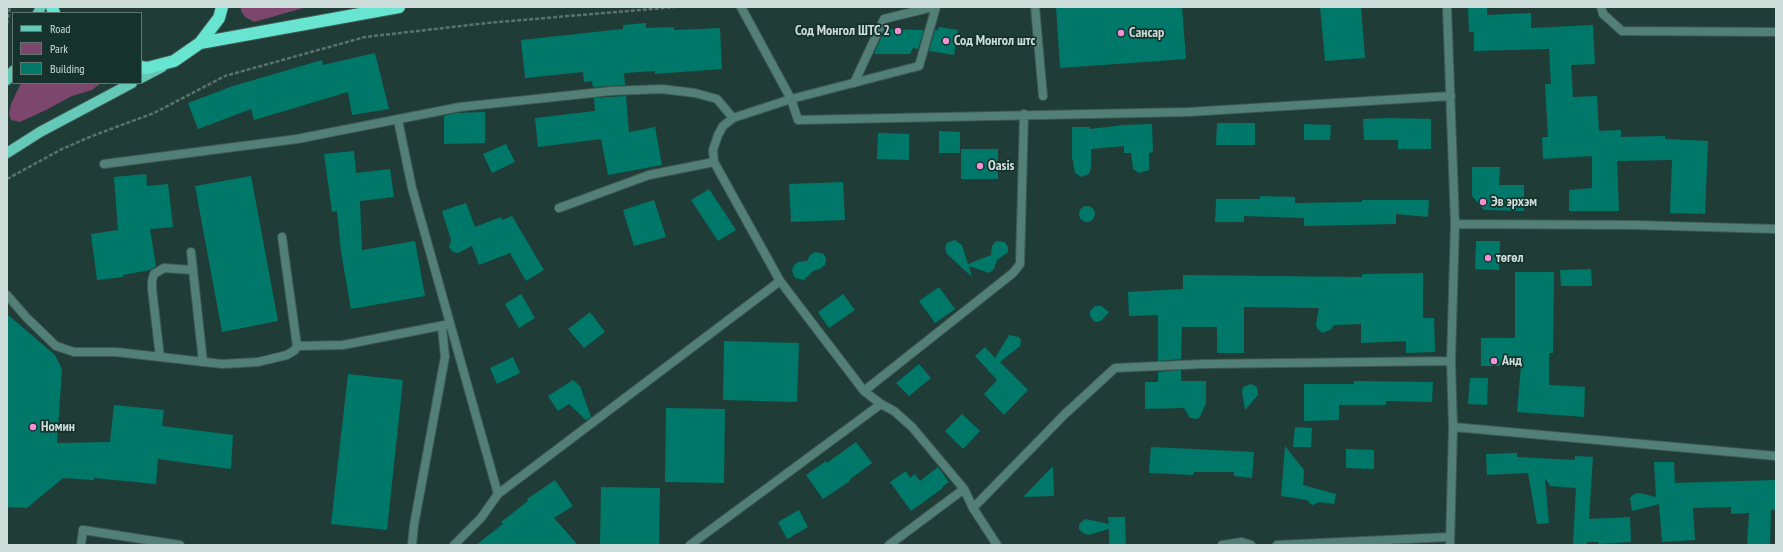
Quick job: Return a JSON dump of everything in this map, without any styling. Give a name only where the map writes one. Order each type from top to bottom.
[{"type":"highway","points":[[142,68],[174,61],[200,43],[218,18],[222,7]]},
{"type":"highway","points":[[200,43],[399,7]]},
{"type":"main road","points":[[142,77],[174,61]]},
{"type":"main road","points":[[7,153],[40,132],[130,84]]},
{"type":"street","points":[[740,7],[791,99],[798,120],[1024,114],[1188,112],[1451,96]]},
{"type":"street","points":[[854,83],[884,19],[934,7],[920,66],[854,83],[791,99],[733,118],[723,126],[718,135],[713,150],[714,162],[780,281],[864,390],[881,404],[894,411],[912,427],[964,490],[973,508],[997,545]]},
{"type":"street","points":[[1035,7],[1044,96]]},
{"type":"street","points":[[1277,545],[1450,541],[1453,427],[1452,361],[1455,224],[1447,7]]},
{"type":"street","points":[[1601,7],[1603,14],[1622,31],[1776,32]]},
{"type":"street","points":[[104,164],[297,138],[398,120],[421,113],[460,107],[611,91],[662,89],[695,92],[711,96],[717,100],[733,118]]},
{"type":"street","points":[[864,390],[1013,273],[1020,264],[1024,114]]},
{"type":"street","points":[[398,120],[412,188],[446,325],[498,494]]},
{"type":"street","points":[[559,208],[650,175],[714,162]]},
{"type":"street","points":[[1455,224],[1635,225],[1776,229]]},
{"type":"street","points":[[7,295],[26,317],[56,346],[74,352],[116,352],[222,364],[258,362],[287,355],[295,350],[297,346],[282,237]]},
{"type":"street","points":[[191,252],[203,362]]},
{"type":"street","points":[[160,357],[152,288],[154,274],[164,268],[193,270]]},
{"type":"street","points":[[454,545],[481,518],[498,494],[780,281]]},
{"type":"street","points":[[297,346],[343,346],[446,325]]},
{"type":"street","points":[[412,545],[414,525],[445,357],[446,325]]},
{"type":"street","points":[[973,508],[1065,414],[1115,368],[1203,364],[1452,361]]},
{"type":"street","points":[[690,545],[881,404]]},
{"type":"street","points":[[1453,427],[1776,456]]},
{"type":"street","points":[[890,545],[964,490]]},
{"type":"street","points":[[81,545],[82,530],[180,545]]},
{"type":"street","points":[[1222,545],[1242,542],[1251,545]]},
{"type":"path","points":[[7,24],[10,7]]},
{"type":"path","points":[[7,179],[62,149],[154,113],[225,76],[365,37],[487,23],[675,7]]},
{"type":"green space","points":[[241,7],[307,7],[254,22],[245,17],[241,11]]},
{"type":"green space","points":[[21,84],[100,84],[92,90],[72,96],[20,122],[11,120],[9,114],[11,104]]},
{"type":"building","name":"Сансар","points":[[1056,7],[1182,7],[1186,59],[1060,68]]},
{"type":"building","points":[[1320,7],[1361,7],[1365,58],[1325,61]]},
{"type":"building","points":[[1468,7],[1487,7],[1487,15],[1531,13],[1531,28],[1593,25],[1595,64],[1571,65],[1573,97],[1597,96],[1599,131],[1621,130],[1621,137],[1665,136],[1665,139],[1708,141],[1705,214],[1670,213],[1672,160],[1617,161],[1619,211],[1569,211],[1569,190],[1592,188],[1592,156],[1543,159],[1542,137],[1548,137],[1545,84],[1551,84],[1549,49],[1474,51],[1474,32],[1469,32]]},
{"type":"building","points":[[646,23],[646,28],[674,27],[674,30],[720,28],[722,69],[655,74],[655,71],[624,73],[625,85],[593,87],[592,81],[584,82],[583,72],[525,78],[521,40],[623,29],[623,25]]},
{"type":"building","name":"Сод Монгол штс","points":[[939,27],[958,30],[954,55],[929,51],[935,30],[938,30]]},
{"type":"building","points":[[885,29],[924,30],[918,49],[913,48],[910,54],[874,54]]},
{"type":"building","points":[[375,53],[389,109],[352,115],[348,92],[254,120],[251,109],[198,129],[188,103],[233,86],[322,60],[323,65]]},
{"type":"building","points":[[626,96],[629,132],[655,127],[662,165],[608,175],[601,139],[538,147],[535,118],[595,111],[594,98]]},
{"type":"building","points":[[485,112],[485,143],[444,144],[444,116],[456,113]]},
{"type":"building","points":[[1363,119],[1431,119],[1431,149],[1398,149],[1398,140],[1364,140]]},
{"type":"building","points":[[1217,123],[1255,123],[1255,145],[1216,145]]},
{"type":"building","points":[[1152,124],[1153,152],[1149,153],[1149,170],[1139,173],[1133,169],[1131,153],[1124,153],[1124,146],[1091,149],[1091,167],[1089,174],[1081,177],[1075,173],[1072,157],[1072,127],[1090,127],[1090,129],[1124,125]]},
{"type":"building","points":[[1304,124],[1331,125],[1330,140],[1304,140]]},
{"type":"building","points":[[939,131],[960,132],[960,153],[939,153]]},
{"type":"building","points":[[878,133],[909,134],[909,160],[877,159]]},
{"type":"building","points":[[506,144],[515,162],[492,173],[483,154]]},
{"type":"building","name":"Oasis","points":[[961,149],[998,149],[998,179],[961,179]]},
{"type":"building","points":[[354,151],[356,173],[390,169],[394,197],[360,201],[362,250],[415,241],[425,296],[351,309],[341,252],[337,211],[332,212],[324,154]]},
{"type":"building","points":[[1472,167],[1500,167],[1499,185],[1524,185],[1524,211],[1484,210],[1472,196]]},
{"type":"building","points":[[146,174],[147,186],[168,184],[173,227],[150,229],[156,266],[150,270],[123,275],[123,277],[97,280],[91,234],[118,230],[114,177]]},
{"type":"building","points":[[251,176],[278,321],[222,332],[195,186]]},
{"type":"building","points":[[843,182],[845,220],[791,222],[789,184]]},
{"type":"building","points":[[709,189],[736,230],[718,241],[691,200]]},
{"type":"building","points":[[1260,196],[1295,197],[1295,203],[1362,202],[1362,200],[1429,200],[1428,217],[1396,214],[1396,224],[1304,226],[1304,218],[1244,216],[1244,222],[1215,222],[1216,199],[1260,199]]},
{"type":"building","points":[[654,200],[666,237],[634,246],[623,210]]},
{"type":"building","points":[[466,203],[475,227],[501,217],[502,220],[512,216],[544,270],[526,281],[510,253],[479,265],[472,246],[458,253],[453,252],[449,247],[451,240],[442,211]]},
{"type":"building","points":[[1084,206],[1090,206],[1095,211],[1093,220],[1090,222],[1084,222],[1079,217],[1079,211]]},
{"type":"building","points":[[955,240],[962,245],[968,264],[991,255],[992,246],[996,241],[1005,242],[1008,247],[1008,252],[997,260],[994,269],[989,273],[969,266],[972,277],[947,254],[945,248],[947,243]]},
{"type":"building","points":[[1476,241],[1500,241],[1499,270],[1475,269]]},
{"type":"building","points":[[815,252],[824,254],[826,259],[825,265],[820,269],[813,271],[804,280],[795,278],[792,271],[794,265],[798,262],[807,261],[810,255]]},
{"type":"building","points":[[1591,269],[1592,286],[1561,286],[1560,270]]},
{"type":"building","points":[[1515,272],[1554,272],[1553,353],[1549,353],[1549,385],[1585,387],[1584,417],[1517,412],[1521,366],[1481,366],[1481,338],[1515,338]]},
{"type":"building","points":[[1423,273],[1423,318],[1434,318],[1435,352],[1406,353],[1406,341],[1361,343],[1361,324],[1334,325],[1330,330],[1322,333],[1317,328],[1316,324],[1319,308],[1244,307],[1244,353],[1217,353],[1217,327],[1182,327],[1181,359],[1158,361],[1158,315],[1129,316],[1128,292],[1183,289],[1183,275],[1362,277],[1362,274]]},
{"type":"building","points":[[939,287],[955,309],[935,323],[919,301]]},
{"type":"building","points":[[521,294],[535,318],[519,328],[505,304]]},
{"type":"building","points":[[843,294],[855,310],[829,328],[818,312]]},
{"type":"building","points":[[1095,306],[1101,306],[1109,312],[1101,321],[1095,322],[1090,316],[1090,311]]},
{"type":"building","points":[[590,312],[605,332],[584,348],[568,329]]},
{"type":"building","points":[[7,314],[55,355],[62,369],[57,443],[110,442],[114,405],[164,410],[162,426],[233,435],[231,469],[158,459],[156,484],[94,478],[94,480],[63,478],[27,508],[7,507]]},
{"type":"building","points":[[1009,335],[1019,337],[1021,341],[1020,346],[1000,362],[1028,390],[1004,415],[984,394],[997,380],[989,371],[987,372],[988,370],[975,356],[985,347],[995,358]]},
{"type":"building","points":[[724,341],[799,343],[797,402],[723,400]]},
{"type":"building","points":[[513,357],[520,373],[497,384],[490,368]]},
{"type":"building","points":[[919,364],[931,378],[909,396],[896,383]]},
{"type":"building","points":[[1181,370],[1181,381],[1206,381],[1206,403],[1200,417],[1197,419],[1190,418],[1184,408],[1145,409],[1145,382],[1158,382],[1158,372]]},
{"type":"building","points":[[348,374],[403,380],[387,530],[331,524]]},
{"type":"building","points":[[1470,378],[1488,378],[1487,405],[1468,404]]},
{"type":"building","points":[[573,380],[580,386],[591,417],[586,420],[569,404],[558,411],[548,396]]},
{"type":"building","points":[[1354,381],[1433,382],[1432,402],[1386,401],[1386,405],[1339,405],[1339,420],[1304,421],[1304,384],[1354,384]]},
{"type":"building","points":[[1251,384],[1257,387],[1258,395],[1245,410],[1242,392],[1243,387]]},
{"type":"building","points":[[666,408],[725,409],[724,483],[665,482]]},
{"type":"building","points":[[962,414],[980,431],[963,449],[945,431]]},
{"type":"building","points":[[1295,427],[1312,428],[1311,447],[1293,447]]},
{"type":"building","points":[[856,442],[872,463],[849,480],[850,481],[823,499],[806,475],[826,461],[827,463]]},
{"type":"building","points":[[1285,446],[1304,470],[1303,485],[1336,494],[1334,504],[1320,502],[1312,505],[1307,500],[1281,496]]},
{"type":"building","points":[[1151,447],[1254,452],[1252,478],[1234,476],[1234,472],[1194,472],[1193,475],[1149,473]]},
{"type":"building","points":[[1346,449],[1374,450],[1374,469],[1346,468]]},
{"type":"building","points":[[1517,453],[1517,457],[1575,460],[1575,456],[1593,457],[1589,519],[1630,517],[1631,542],[1599,544],[1598,542],[1587,542],[1587,544],[1573,544],[1576,488],[1550,486],[1545,478],[1549,523],[1537,524],[1528,473],[1487,475],[1486,454]]},
{"type":"building","points":[[1654,462],[1674,462],[1675,483],[1776,480],[1776,510],[1771,510],[1770,545],[1747,545],[1749,513],[1731,514],[1731,507],[1693,508],[1695,540],[1662,542],[1659,504],[1632,511],[1630,498],[1634,494],[1639,493],[1656,497]]},
{"type":"building","points":[[1053,466],[1054,496],[1023,497]]},
{"type":"building","points":[[938,467],[949,482],[911,511],[890,482],[906,471],[910,478],[915,474],[920,481]]},
{"type":"building","points":[[555,480],[573,506],[554,518],[578,545],[476,545],[503,524],[501,522],[528,501],[527,499]]},
{"type":"building","points":[[601,487],[660,488],[659,545],[600,545]]},
{"type":"building","points":[[799,510],[808,527],[787,539],[778,522]]},
{"type":"building","points":[[1108,517],[1125,517],[1126,545],[1109,545],[1109,529],[1088,535],[1079,529],[1079,524],[1085,519],[1109,524]]},
{"type":"place","name":"Сод Монгол ШТС 2","points":[[898,31]]},
{"type":"place","name":"Сансар","points":[[1121,33]]},
{"type":"place","name":"Сод Монгол штс","points":[[946,41]]},
{"type":"place","name":"Oasis","points":[[980,166]]},
{"type":"place","name":"Эв эрхэм","points":[[1483,202]]},
{"type":"place","name":"төгөл","points":[[1488,258]]},
{"type":"place","name":"Анд","points":[[1494,361]]},
{"type":"place","name":"Номин","points":[[33,427]]}]
